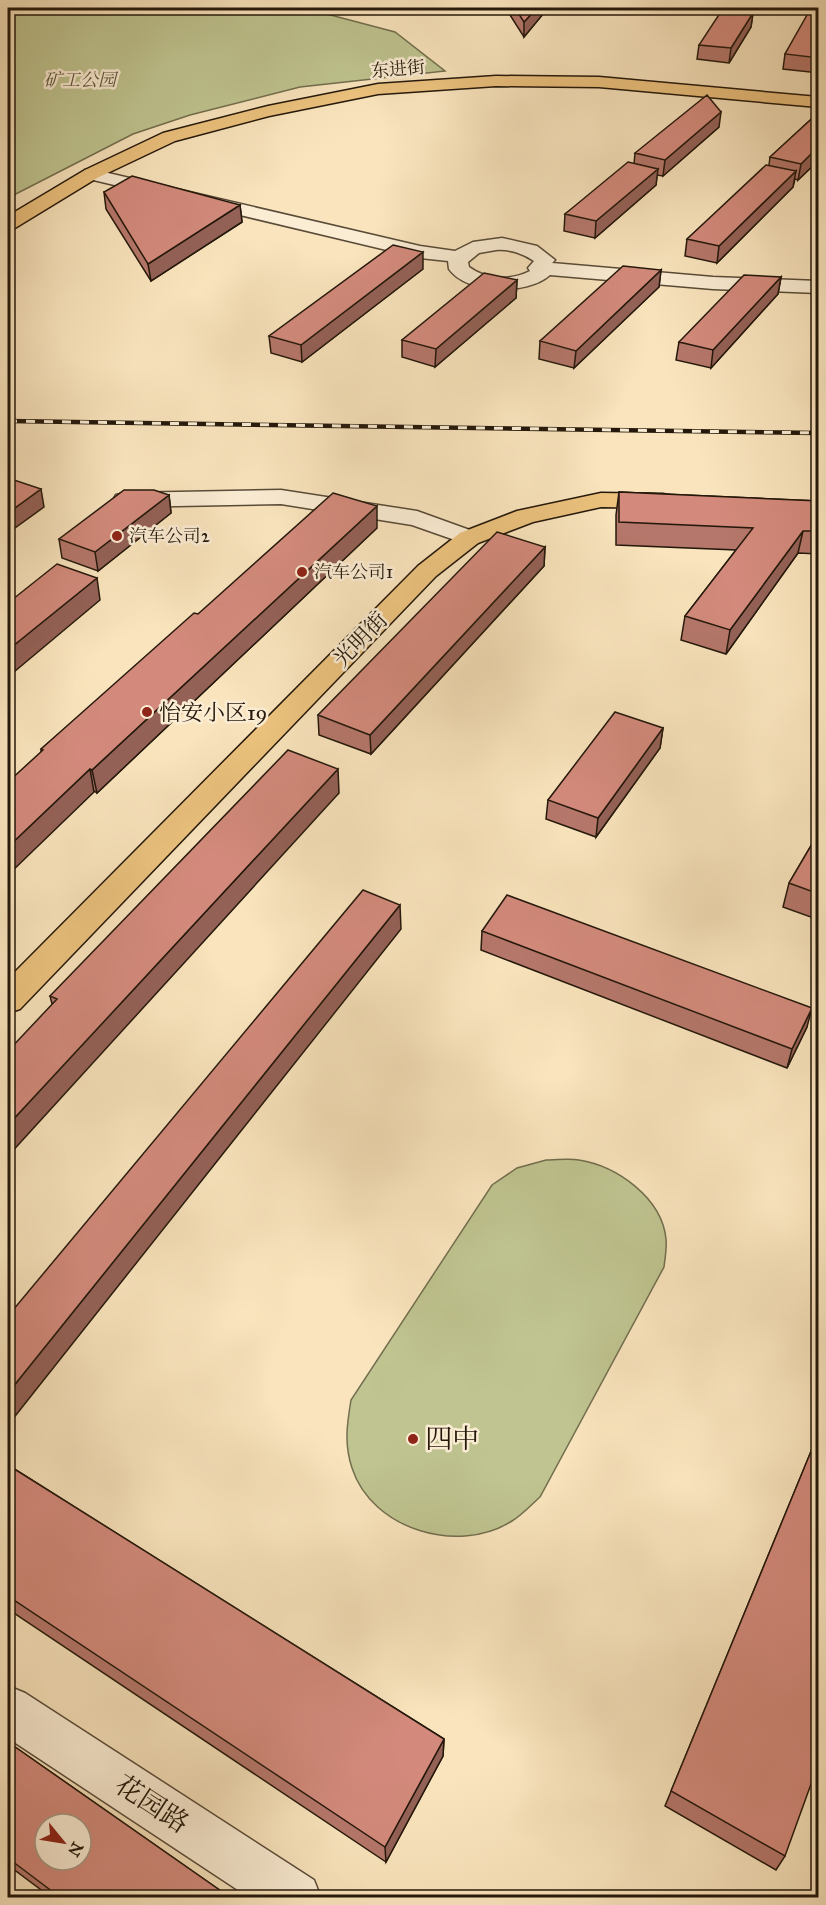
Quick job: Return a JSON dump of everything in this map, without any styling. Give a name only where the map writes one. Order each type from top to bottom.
[{"type":"main road","name":"东进街","points":[[8,224],[91,174],[170,137],[268,111],[378,89],[496,81],[599,82],[819,102]]},
{"type":"main road","name":"光明街","points":[[8,1000],[427,571],[469,538],[526,516],[601,500],[693,501]]},
{"type":"street","points":[[91,174],[420,252],[459,257],[476,247],[495,244],[515,245],[539,254],[545,260],[538,268]]},
{"type":"street","points":[[459,257],[457,263],[459,269],[465,274],[489,282],[505,283],[526,280],[541,273],[538,268]]},
{"type":"street","points":[[538,268],[711,283],[819,287]]},
{"type":"street","points":[[113,500],[281,497],[417,518],[469,538]]},
{"type":"street","name":"花园路","points":[[8,1710],[296,1898]]},
{"type":"green space","name":"矿工公园","points":[[8,8],[304,8],[395,32],[445,71],[300,87],[190,115],[133,134],[8,198]]},
{"type":"green space","points":[[575,1159],[593,1163],[608,1169],[635,1186],[656,1210],[663,1224],[666,1242],[664,1267],[540,1497],[516,1519],[491,1531],[467,1536],[443,1536],[420,1530],[397,1521],[378,1507],[362,1489],[352,1468],[348,1451],[347,1426],[351,1400],[492,1185],[517,1168],[546,1160]]},
{"type":"building","points":[[515,8],[537,8],[524,22]]},
{"type":"building","points":[[811,8],[819,8],[819,58],[785,54]]},
{"type":"building","points":[[722,10],[753,13],[731,48],[699,45]]},
{"type":"building","points":[[707,95],[721,112],[665,160],[635,153]]},
{"type":"building","points":[[819,112],[819,146],[801,164],[770,157]]},
{"type":"building","points":[[628,162],[658,169],[596,221],[565,214]]},
{"type":"building","points":[[766,165],[796,171],[719,246],[687,239]]},
{"type":"building","points":[[132,176],[240,205],[148,264],[104,192]]},
{"type":"building","points":[[393,245],[423,252],[301,345],[269,336]]},
{"type":"building","points":[[623,266],[661,270],[576,351],[540,341]]},
{"type":"building","points":[[484,273],[517,280],[436,349],[402,340]]},
{"type":"building","points":[[744,275],[781,277],[713,350],[679,342]]},
{"type":"building","points":[[8,478],[41,489],[8,513]]},
{"type":"building","points":[[124,490],[154,490],[169,495],[95,552],[59,539]]},
{"type":"building","points":[[619,492],[819,501],[819,531],[803,531],[730,630],[685,616],[753,528],[619,522]]},
{"type":"building","points":[[333,493],[377,506],[8,847],[8,782],[43,750],[41,749],[194,613],[198,614]]},
{"type":"building","points":[[497,532],[545,547],[370,735],[318,715]]},
{"type":"building","points":[[57,564],[97,578],[8,650],[8,603]]},
{"type":"building","points":[[615,712],[663,728],[598,818],[548,800]]},
{"type":"building","points":[[288,750],[338,769],[8,1125],[8,1051],[57,999],[50,996]]},
{"type":"building","points":[[819,832],[819,894],[789,883]]},
{"type":"building","points":[[363,890],[400,905],[8,1393],[8,1316]]},
{"type":"building","points":[[507,895],[812,1008],[792,1049],[482,931]]},
{"type":"building","points":[[819,1432],[819,1762],[785,1856],[671,1791]]},
{"type":"building","points":[[8,1465],[444,1739],[385,1847],[8,1596]]},
{"type":"building","points":[[8,1742],[231,1898],[61,1898],[8,1858]]},
{"type":"railway","points":[[8,421],[818,433]]},
{"type":"place","name":"汽车公司2","points":[[117,536]]},
{"type":"place","name":"汽车公司1","points":[[302,572]]},
{"type":"place","name":"怡安小区19","points":[[147,712]]},
{"type":"place","name":"四中","points":[[413,1439]]}]
